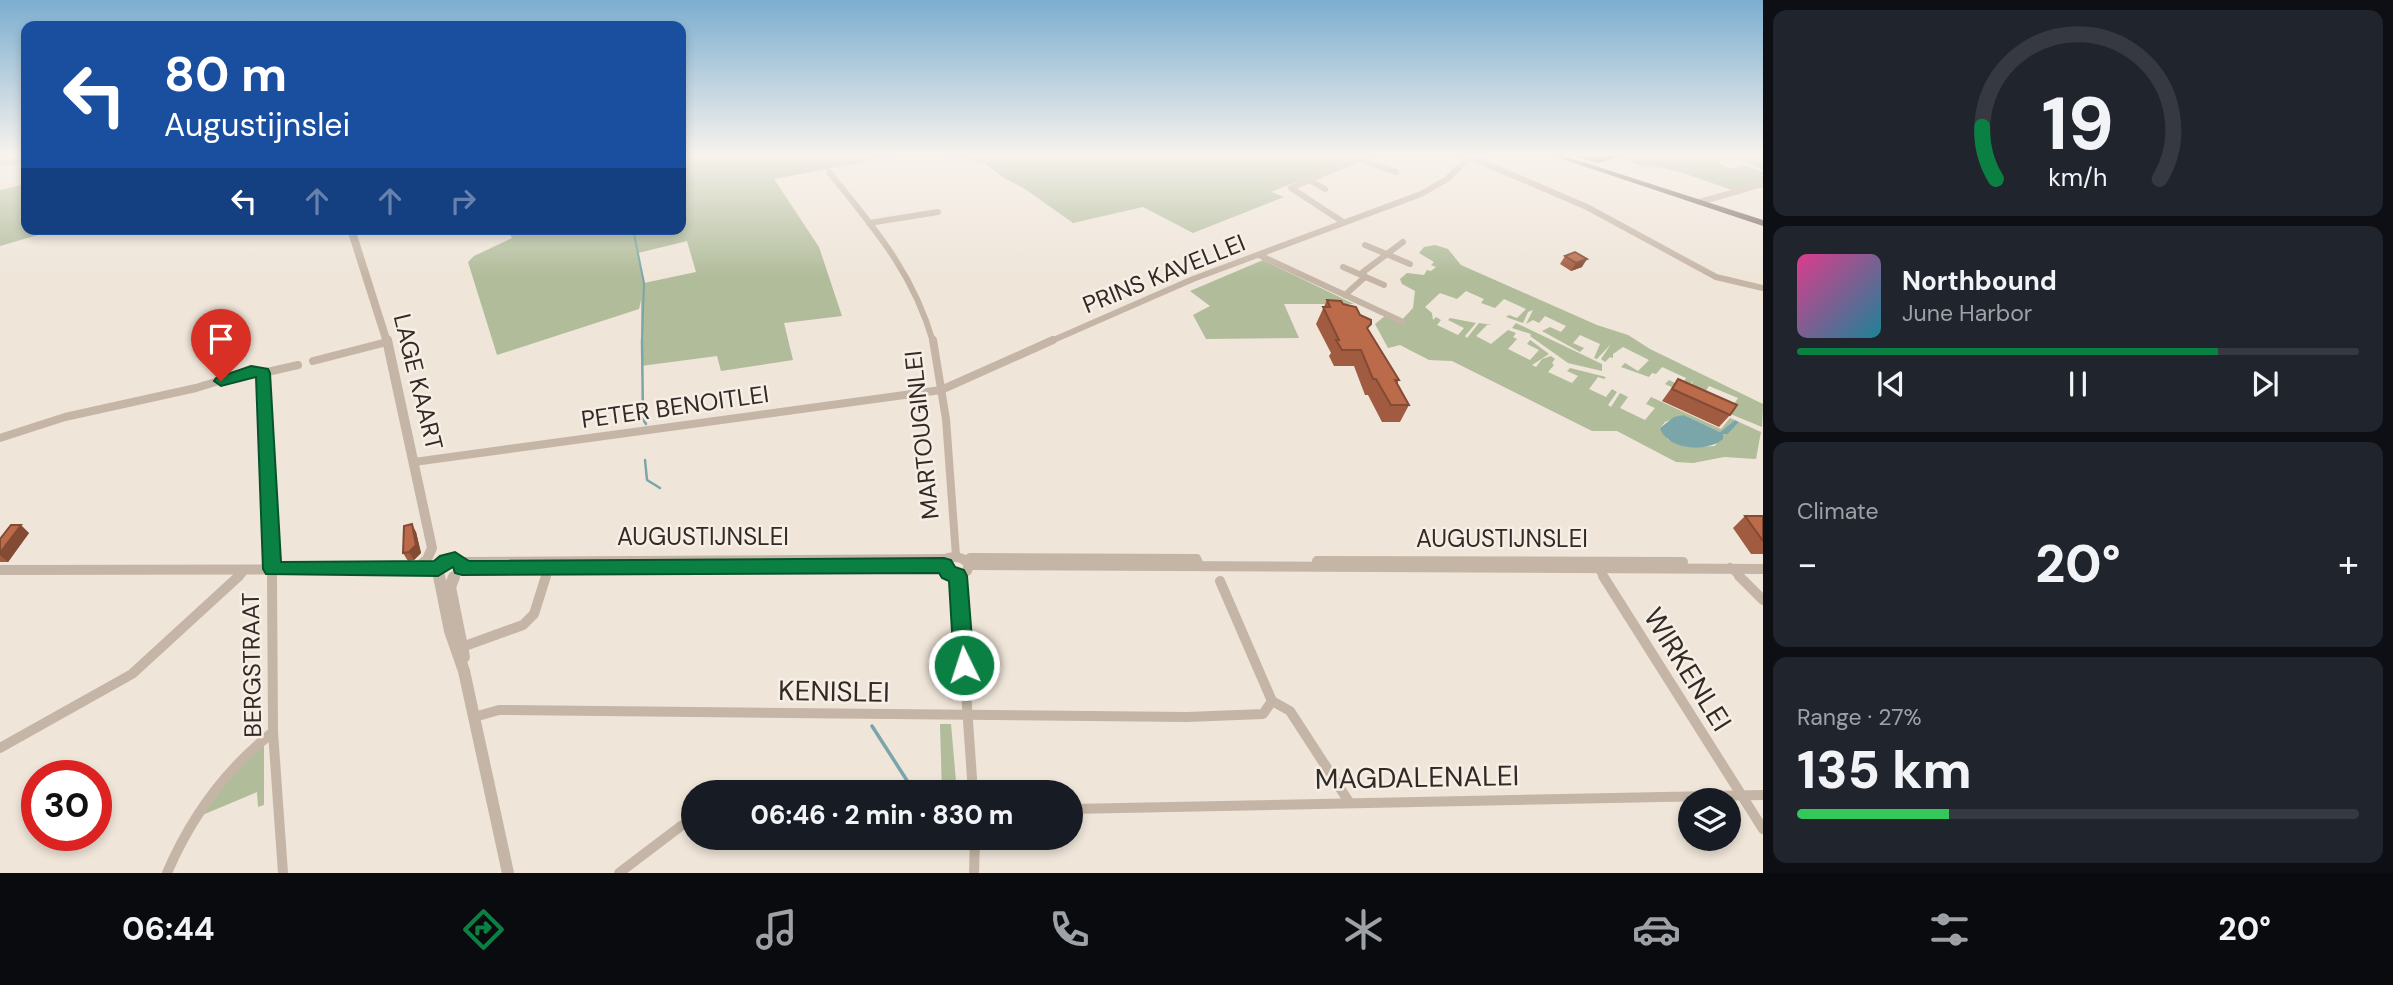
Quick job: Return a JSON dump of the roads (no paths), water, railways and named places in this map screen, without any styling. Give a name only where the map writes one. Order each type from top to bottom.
[{"type":"main road","points":[[1681,196],[1763,223]]},
{"type":"street","name":"MARTOUGINLEI","points":[[848,196],[900,264],[924,309],[937,356],[942,390],[956,561]]},
{"type":"street","points":[[1303,196],[1343,222]]},
{"type":"street","name":"PRINS KAVELLEI","points":[[942,390],[1193,279],[1412,196]]},
{"type":"street","points":[[1561,196],[1716,276],[1763,288]]},
{"type":"street","points":[[1700,202],[1722,196]]},
{"type":"street","points":[[869,223],[939,212]]},
{"type":"street","name":"LAGE KAART","points":[[353,235],[387,342],[432,548]]},
{"type":"street","points":[[1365,276],[1363,272],[1403,242]]},
{"type":"street","points":[[1365,245],[1410,264]]},
{"type":"street","points":[[1259,255],[1403,322]]},
{"type":"street","points":[[1343,267],[1384,285]]},
{"type":"street","points":[[1345,295],[1365,276]]},
{"type":"street","points":[[313,361],[387,342]]},
{"type":"street","points":[[0,438],[65,416],[71,418],[196,388],[251,371],[263,373],[298,365]]},
{"type":"street","name":"BERGSTRAAT","points":[[263,373],[272,569],[273,732],[283,873]]},
{"type":"street","name":"PETER BENOITLEI","points":[[414,462],[942,390]]},
{"type":"street","points":[[414,569],[427,559],[432,548],[450,569],[450,587],[464,671]]},
{"type":"street","name":"AUGUSTIJNSLEI","points":[[1283,566],[1358,560],[1655,561],[1763,569]]},
{"type":"street","points":[[956,561],[967,571],[958,576],[948,573],[956,561]]},
{"type":"street","name":"AUGUSTIJNSLEI","points":[[450,569],[956,561]]},
{"type":"street","name":"AUGUSTIJNSLEI","points":[[450,569],[956,561],[1199,562],[1283,566],[1726,567]]},
{"type":"street","points":[[1726,567],[1763,600]]},
{"type":"street","points":[[462,647],[530,620],[548,568]]},
{"type":"street","name":"WIRKENLEI","points":[[1598,568],[1735,788]]},
{"type":"street","points":[[0,748],[132,674],[219,597],[246,569]]},
{"type":"street","points":[[0,580],[4,570],[450,569]]},
{"type":"street","points":[[450,569],[450,631],[464,671],[509,873]]},
{"type":"street","points":[[958,576],[971,780]]},
{"type":"street","points":[[1220,581],[1272,701],[1290,711],[1349,803]]},
{"type":"street","name":"KENISLEI","points":[[474,717],[499,710],[1187,717],[1263,714],[1272,701]]},
{"type":"street","points":[[167,873],[183,839],[204,805],[236,767],[273,732]]},
{"type":"street","name":"MAGDALENALEI","points":[[1741,796],[1763,795]]},
{"type":"street","name":"MAGDALENALEI","points":[[1083,809],[1678,797]]},
{"type":"street","name":"WIRKENLEI","points":[[1741,797],[1763,830]]},
{"type":"street","points":[[619,873],[681,825]]},
{"type":"street","points":[[974,873],[975,850]]},
{"type":"water","points":[[1684,415],[1720,432],[1735,420],[1739,422],[1716,443],[1688,447],[1671,441],[1660,428],[1674,417]]},
{"type":"waterway","points":[[634,235],[644,283],[642,341]]},
{"type":"waterway","points":[[642,341],[643,419],[646,424]]},
{"type":"waterway","points":[[645,460],[647,480],[660,488]]},
{"type":"waterway","points":[[872,726],[907,780]]}]
